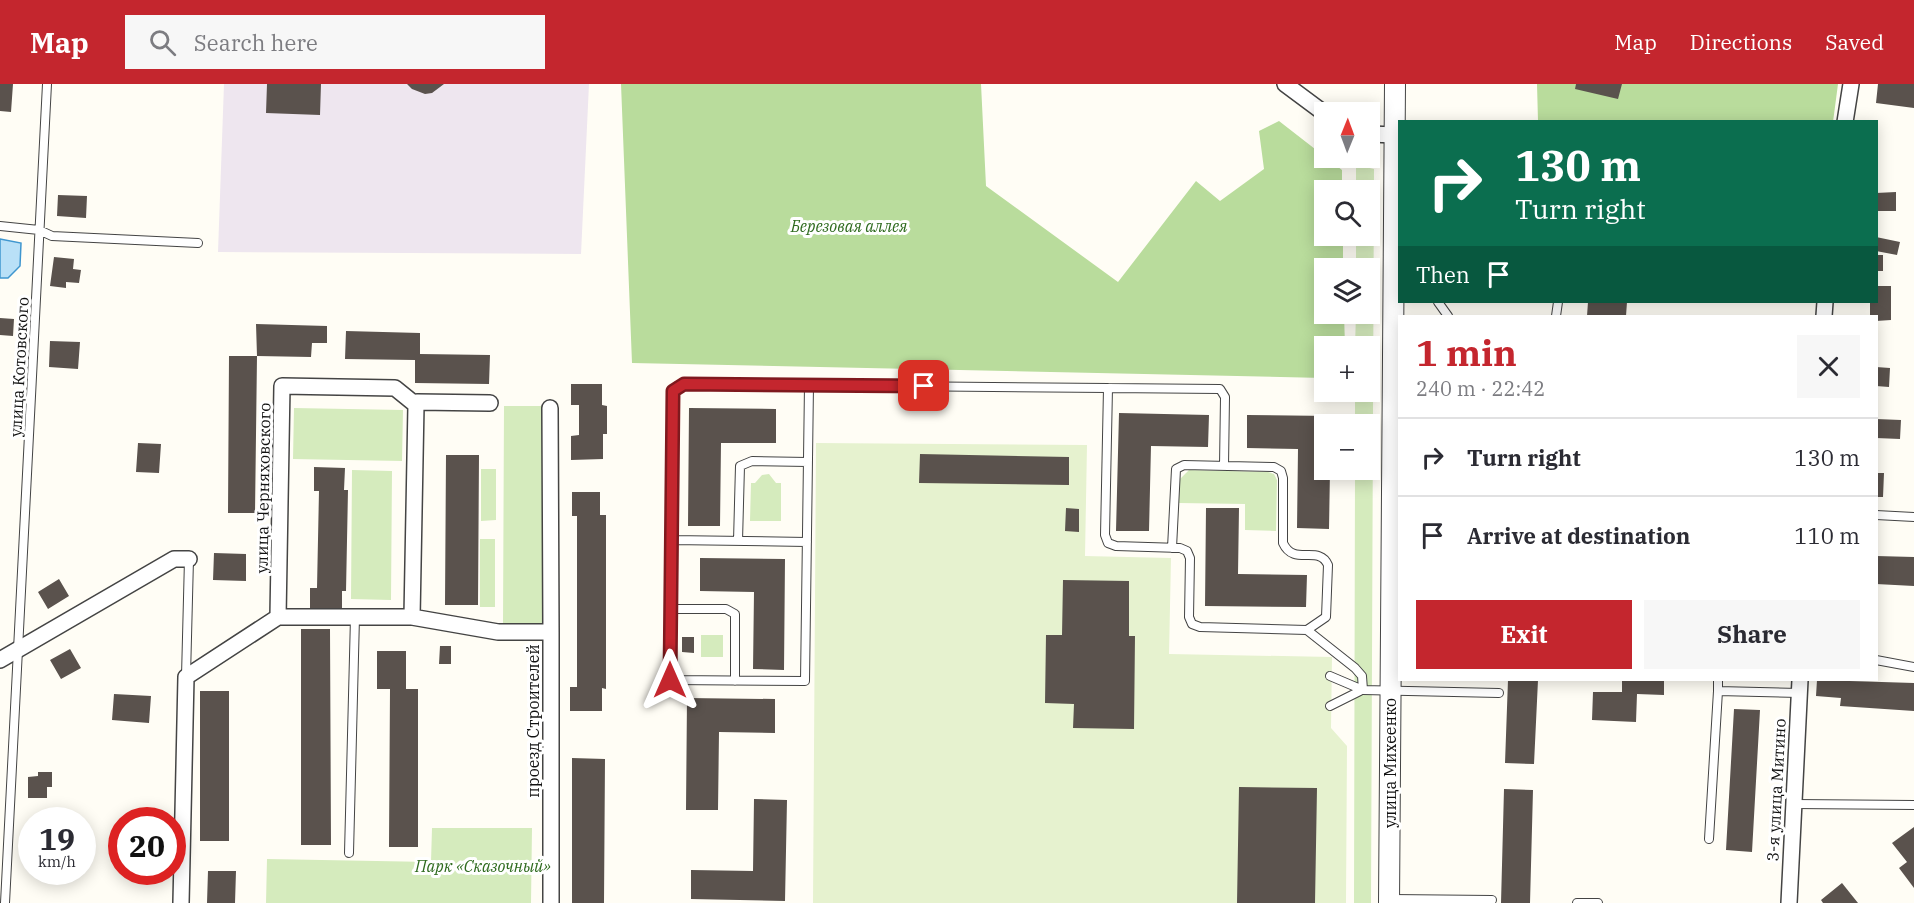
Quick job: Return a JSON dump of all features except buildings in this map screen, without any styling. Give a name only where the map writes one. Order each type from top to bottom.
[{"type":"street","points":[[1286,84],[1314,105]]},
{"type":"street","name":"улица Михеенко","points":[[1389,901],[1397,290],[1395,84]]},
{"type":"street","points":[[1845,120],[1851,84]]},
{"type":"street","points":[[1380,134],[1395,135]]},
{"type":"street","name":"улица Черняховского","points":[[278,616],[282,386],[395,388],[416,405]]},
{"type":"street","points":[[412,617],[417,402],[490,403]]},
{"type":"street","points":[[550,408],[551,632]]},
{"type":"street","points":[[0,660],[174,559],[189,559]]},
{"type":"street","points":[[181,903],[186,677],[278,616]]},
{"type":"street","name":"проезд Строителей","points":[[278,616],[412,617],[498,632],[551,632],[551,903]]},
{"type":"street","name":"3-я улица Митино","points":[[1789,903],[1799,686]]},
{"type":"lane","name":"улица Котовского","points":[[5,903],[47,84]]},
{"type":"lane","points":[[0,226],[39,230],[52,236],[198,243]]},
{"type":"lane","points":[[809,385],[805,681],[670,680],[673,391],[684,384],[809,385],[1220,389],[1225,397],[1224,466]]},
{"type":"lane","points":[[1108,388],[1105,535],[1108,543],[1116,546],[1187,550],[1190,558],[1189,617],[1192,624],[1200,627],[1307,630],[1322,622],[1328,612],[1326,559],[1320,556],[1294,555],[1286,551],[1282,543],[1283,478],[1281,471],[1274,466],[1184,465],[1176,469],[1172,548]]},
{"type":"lane","points":[[738,541],[740,466],[752,461],[808,462]]},
{"type":"lane","points":[[1878,515],[1914,517]]},
{"type":"lane","points":[[671,540],[807,542]]},
{"type":"lane","points":[[186,677],[189,559]]},
{"type":"lane","points":[[670,609],[726,609],[735,614],[735,681]]},
{"type":"lane","points":[[350,853],[355,617]]},
{"type":"lane","points":[[1307,630],[1355,668],[1362,676],[1364,690]]},
{"type":"lane","points":[[1878,660],[1914,667]]},
{"type":"lane","points":[[1330,676],[1364,690]]},
{"type":"lane","points":[[1709,839],[1718,681]]},
{"type":"lane","points":[[1718,691],[1799,686]]},
{"type":"lane","points":[[1330,706],[1353,693],[1364,690],[1499,693]]},
{"type":"lane","points":[[1794,804],[1914,805]]},
{"type":"lane","points":[[1389,901],[1492,900]]},
{"type":"lane","points":[[1577,903],[1598,903]]},
{"type":"shaded area","points":[[224,84],[589,84],[581,254],[218,252]]},
{"type":"green space","name":"Березовая аллея","points":[[621,84],[981,84],[986,186],[1118,282],[1196,181],[1220,201],[1264,169],[1259,131],[1279,121],[1314,148],[1314,168],[1339,168],[1342,170],[1342,180],[1314,180],[1314,246],[1343,246],[1343,258],[1314,258],[1314,324],[1344,324],[1345,336],[1314,336],[1314,378],[632,363]]},
{"type":"green space","points":[[1537,84],[1838,84],[1833,120],[1538,120]]},
{"type":"green space","points":[[1356,168],[1374,169],[1374,180],[1356,180]]},
{"type":"green space","points":[[1356,246],[1374,246],[1374,258],[1356,258]]},
{"type":"green space","points":[[1356,324],[1373,324],[1373,336],[1355,336]]},
{"type":"green space","points":[[1355,402],[1373,402],[1373,414],[1355,414]]},
{"type":"green space","points":[[504,406],[544,406],[544,624],[503,624]]},
{"type":"green space","points":[[294,408],[403,410],[402,461],[293,459]]},
{"type":"green space","points":[[816,443],[1087,445],[1085,556],[1171,558],[1169,654],[1332,657],[1331,728],[1347,746],[1346,903],[813,903]]},
{"type":"green space","points":[[481,469],[496,469],[496,520],[481,521]]},
{"type":"green space","points":[[352,470],[392,471],[391,600],[351,599]]},
{"type":"green space","points":[[1189,470],[1274,474],[1277,480],[1276,531],[1245,530],[1245,504],[1179,503],[1180,479]]},
{"type":"green space","points":[[769,474],[776,483],[781,483],[781,521],[750,521],[751,483],[755,483],[762,475]]},
{"type":"green space","points":[[1355,480],[1373,480],[1371,903],[1354,903]]},
{"type":"green space","points":[[480,539],[495,539],[495,607],[480,607]]},
{"type":"green space","points":[[701,635],[723,635],[723,657],[701,657]]},
{"type":"green space","name":"Парк «Сказочный»","points":[[432,828],[532,828],[531,903],[266,903],[267,859],[431,862]]},
{"type":"water","points":[[0,239],[21,243],[20,266],[8,278],[0,278]]},
{"type":"route","points":[[670,680],[672,396],[677,386],[684,384],[924,386]]}]
